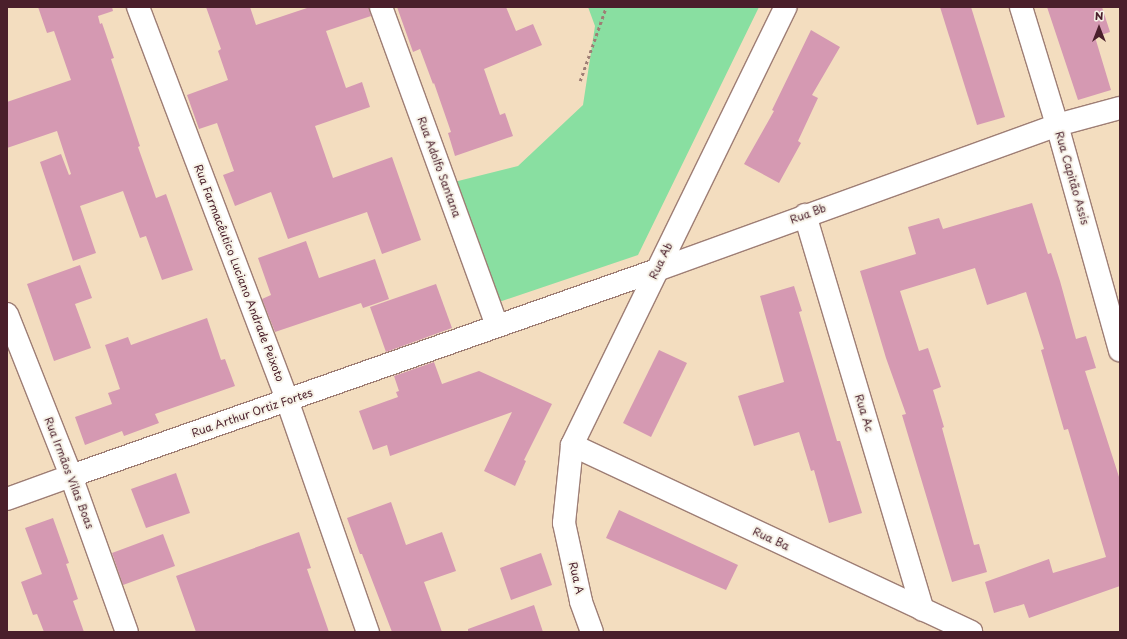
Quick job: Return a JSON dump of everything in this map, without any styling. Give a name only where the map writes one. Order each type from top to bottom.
[{"type":"street","name":"Rua Farmacêutico Luciano Andrade Peixoto","points":[[138,7],[287,400],[368,632]]},
{"type":"street","name":"Rua Adolfo Santana","points":[[381,7],[497,326]]},
{"type":"street","name":"Rua Ab","points":[[564,523],[572,445],[786,7]]},
{"type":"street","name":"Rua Capitão Assis","points":[[1021,7],[1058,125],[1120,350]]},
{"type":"street","name":"Rua Bb","points":[[497,326],[657,270],[805,215],[1058,125],[1120,108]]},
{"type":"street","name":"Rua Ac","points":[[805,215],[923,610]]},
{"type":"street","name":"Rua Irmãos Vilas Boas","points":[[7,314],[71,476],[128,632]]},
{"type":"street","name":"Rua Arthur Ortiz Fortes","points":[[7,498],[497,326]]},
{"type":"street","name":"Rua Ba","points":[[572,445],[971,632]]},
{"type":"street","name":"Rua A","points":[[564,523],[581,601],[592,632]]},
{"type":"path","points":[[580,81],[606,7]]},
{"type":"green space","points":[[588,7],[759,7],[638,255],[496,303],[450,183],[518,166],[583,105],[595,26]]},
{"type":"building","points":[[38,7],[112,7],[113,11],[98,16],[100,24],[102,23],[114,58],[111,59],[140,146],[138,147],[156,198],[166,194],[193,270],[162,280],[146,236],[140,238],[123,191],[80,206],[96,253],[73,261],[40,162],[61,154],[69,175],[71,174],[57,131],[7,148],[7,102],[71,80],[54,31],[47,33]]},
{"type":"building","points":[[206,7],[250,7],[256,25],[310,7],[369,7],[371,16],[326,31],[346,88],[362,82],[370,107],[315,126],[333,178],[392,157],[421,240],[382,254],[367,212],[288,239],[271,192],[235,206],[223,175],[234,171],[217,123],[199,129],[187,95],[228,80],[218,51],[221,49]]},
{"type":"building","points":[[397,7],[506,7],[516,31],[533,24],[542,45],[484,69],[500,115],[505,113],[513,136],[455,156],[448,133],[451,132],[434,83],[433,84],[420,49],[413,52]]},
{"type":"building","points":[[940,7],[971,7],[1005,117],[977,125]]},
{"type":"building","points":[[1047,7],[1102,7],[1110,32],[1095,37],[1111,90],[1078,100]]},
{"type":"building","points":[[811,30],[840,47],[812,95],[818,98],[798,141],[801,143],[779,183],[744,164],[774,111],[772,110]]},
{"type":"building","points":[[1032,203],[1048,254],[1051,253],[1076,339],[1086,336],[1096,368],[1085,371],[1120,480],[1120,586],[1029,618],[1024,604],[994,613],[985,582],[1049,559],[1053,573],[1106,557],[1068,429],[1064,430],[1041,350],[1044,349],[1026,292],[987,305],[975,268],[900,291],[919,351],[928,348],[941,387],[933,390],[944,427],[942,428],[974,545],[979,544],[987,572],[952,582],[902,415],[906,414],[886,358],[860,271],[916,254],[908,227],[939,218],[943,229]]},
{"type":"building","points":[[306,241],[319,278],[375,259],[389,299],[363,308],[361,303],[275,332],[262,299],[271,295],[258,258]]},
{"type":"building","points":[[80,265],[92,298],[75,304],[91,348],[54,361],[27,284]]},
{"type":"building","points":[[436,284],[452,328],[386,352],[370,307]]},
{"type":"building","points":[[794,286],[802,311],[799,312],[837,441],[840,441],[862,513],[829,523],[814,470],[811,471],[799,432],[754,446],[738,396],[784,382],[760,296]]},
{"type":"building","points":[[207,318],[221,360],[225,359],[235,386],[155,414],[159,423],[124,436],[122,431],[85,445],[75,417],[112,404],[108,393],[120,389],[105,345],[128,337],[131,345]]},
{"type":"building","points":[[659,350],[687,363],[651,437],[623,423]]},
{"type":"building","points":[[434,362],[442,384],[479,371],[552,404],[524,460],[526,461],[515,486],[484,471],[512,412],[390,456],[387,445],[373,450],[359,411],[398,397],[396,392],[399,391],[394,376]]},
{"type":"building","points":[[176,473],[190,513],[146,528],[131,489]]},
{"type":"building","points":[[391,502],[406,545],[442,532],[456,571],[424,582],[442,632],[392,632],[362,554],[360,554],[347,518]]},
{"type":"building","points":[[619,510],[738,565],[726,590],[606,538]]},
{"type":"building","points":[[53,518],[69,563],[66,564],[78,599],[73,601],[84,632],[44,632],[37,614],[33,615],[21,582],[42,574],[25,528]]},
{"type":"building","points":[[299,532],[311,568],[307,569],[329,632],[196,632],[176,576]]},
{"type":"building","points":[[163,534],[175,566],[123,585],[112,553]]},
{"type":"building","points":[[541,553],[552,585],[511,600],[500,568]]},
{"type":"building","points":[[534,605],[543,632],[468,632],[468,629]]}]
